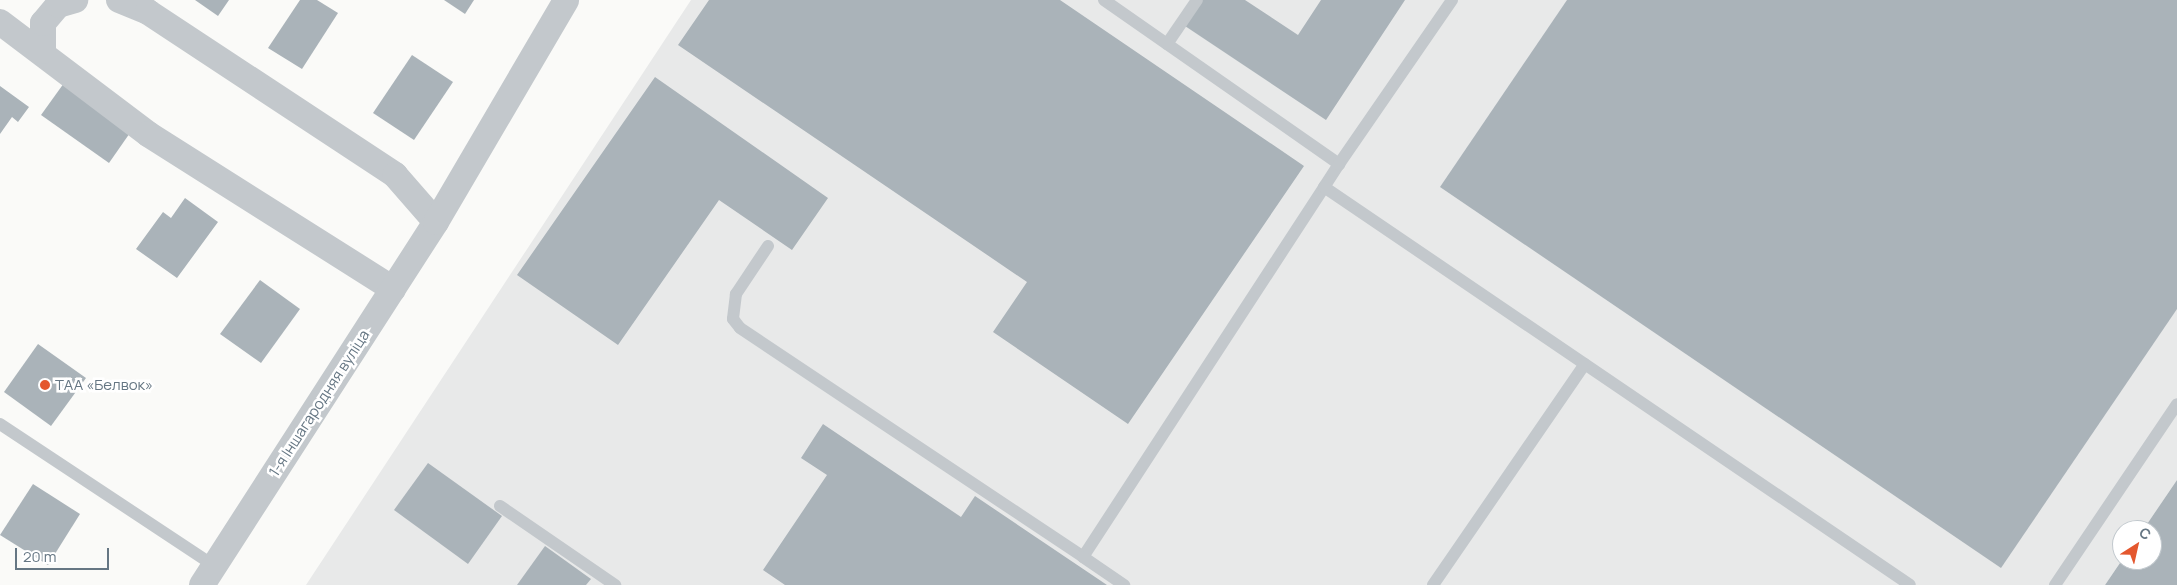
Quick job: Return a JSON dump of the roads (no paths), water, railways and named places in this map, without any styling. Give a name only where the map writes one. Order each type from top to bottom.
[{"type":"street","points":[[43,52],[43,23],[58,5],[75,0]]},
{"type":"street","points":[[119,0],[148,12],[395,175],[436,222]]},
{"type":"street","name":"1-я Іншагародняя вуліца","points":[[208,575],[436,222],[566,0]]},
{"type":"street","points":[[0,22],[43,52],[148,134],[393,289]]},
{"type":"lane","points":[[1104,0],[1339,164]]},
{"type":"lane","points":[[1167,44],[1197,0]]},
{"type":"lane","points":[[1083,557],[1339,164],[1452,0]]},
{"type":"lane","points":[[1324,187],[1910,585]]},
{"type":"lane","points":[[768,246],[736,294],[733,319],[740,328],[1124,585]]},
{"type":"lane","points":[[1433,585],[1585,364]]},
{"type":"lane","points":[[2055,585],[2177,404]]},
{"type":"lane","points":[[0,424],[208,575]]},
{"type":"lane","points":[[500,506],[615,585]]},
{"type":"place","name":"ТАА «Белвок»","points":[[45,385]]}]
